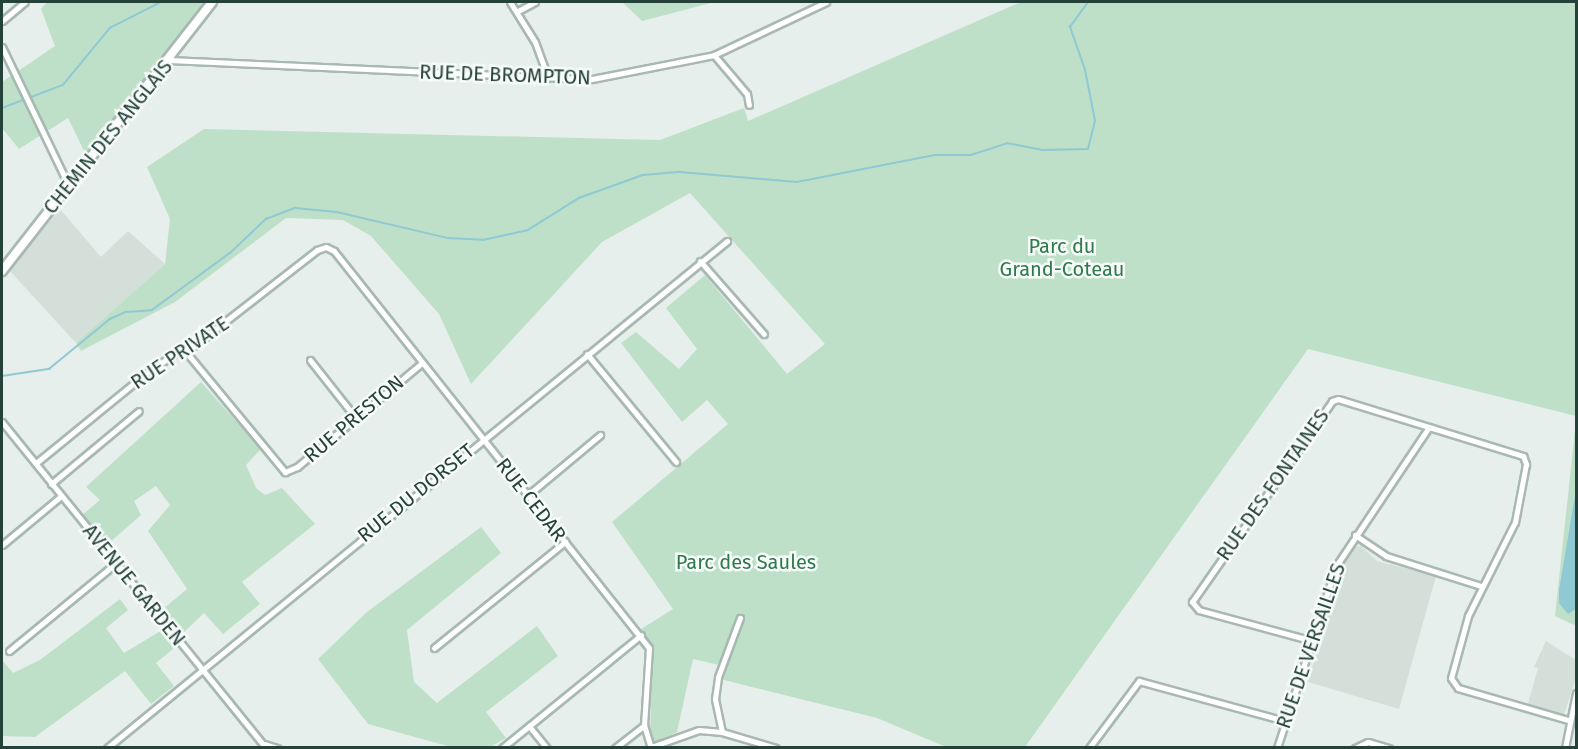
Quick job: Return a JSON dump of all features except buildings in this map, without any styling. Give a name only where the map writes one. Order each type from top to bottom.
[{"type":"street","points":[[2,21],[25,2]]},
{"type":"street","name":"CHEMIN DES ANGLAIS","points":[[2,271],[212,2]]},
{"type":"street","points":[[510,2],[518,11],[536,42],[548,78]]},
{"type":"street","points":[[518,11],[535,2]]},
{"type":"street","name":"RUE DE BROMPTON","points":[[169,60],[548,78],[606,78],[714,55],[826,2]]},
{"type":"street","points":[[2,47],[68,184]]},
{"type":"street","points":[[714,55],[747,94],[749,105]]},
{"type":"street","name":"RUE DU DORSET","points":[[107,747],[727,241]]},
{"type":"street","name":"RUE PRIVATE","points":[[36,463],[144,375],[176,353],[186,352],[317,250],[326,248]]},
{"type":"street","name":"RUE CEDAR","points":[[326,248],[334,251],[649,648],[644,725],[651,747]]},
{"type":"street","points":[[700,261],[764,334]]},
{"type":"street","name":"RUE PRESTON","points":[[186,352],[285,472],[297,467],[422,363]]},
{"type":"street","points":[[587,354],[676,462]]},
{"type":"street","points":[[310,360],[355,417]]},
{"type":"street","name":"RUE DES FONTAINES","points":[[1313,641],[1199,609],[1192,602],[1332,401],[1338,399],[1524,456],[1515,522],[1503,553],[1481,585],[1453,665],[1454,684],[1568,720]]},
{"type":"street","points":[[51,484],[140,411]]},
{"type":"street","name":"AVENUE GARDEN","points":[[2,422],[265,746]]},
{"type":"street","name":"RUE DE VERSAILLES","points":[[1277,747],[1336,566],[1429,427]]},
{"type":"street","points":[[528,495],[600,435]]},
{"type":"street","points":[[2,545],[61,496]]},
{"type":"street","points":[[1355,536],[1386,556],[1481,585]]},
{"type":"street","points":[[434,648],[565,542]]},
{"type":"street","points":[[9,651],[116,563]]},
{"type":"street","points":[[722,732],[715,699],[718,677],[740,618]]},
{"type":"street","points":[[502,747],[640,635]]},
{"type":"street","points":[[1089,747],[1139,681],[1285,722]]},
{"type":"street","points":[[1565,747],[1568,720],[1576,693]]},
{"type":"street","points":[[615,747],[644,725]]},
{"type":"street","points":[[529,726],[548,747]]},
{"type":"street","points":[[651,747],[699,730],[722,732],[776,747]]},
{"type":"street","points":[[1355,747],[1368,742],[1389,747]]},
{"type":"street","points":[[265,746],[277,747]]},
{"type":"shaded area","points":[[60,209],[101,257],[128,231],[165,264],[76,343],[9,270]]},
{"type":"shaded area","points":[[1361,546],[1377,561],[1436,576],[1399,709],[1308,682],[1341,568],[1354,547]]},
{"type":"shaded area","points":[[1546,641],[1576,660],[1576,677],[1564,715],[1528,704],[1538,668],[1534,667]]},
{"type":"green space","points":[[47,2],[208,2],[87,157],[68,118],[19,149],[2,128],[2,82],[55,46],[41,9]]},
{"type":"green space","points":[[622,2],[715,2],[642,21]]},
{"type":"green space","name":"Parc du Grand-Coteau","points":[[1021,2],[1576,2],[1576,416],[1308,349],[1025,747],[946,747],[877,718],[720,679],[719,665],[693,659],[677,732],[650,745],[652,643],[638,631],[673,609],[612,522],[728,424],[707,400],[682,422],[621,343],[636,332],[679,369],[697,349],[666,308],[705,275],[787,374],[825,344],[690,193],[602,242],[471,384],[439,314],[371,236],[343,220],[286,218],[175,302],[81,351],[76,343],[165,264],[170,219],[147,167],[204,129],[660,140],[744,108],[748,121]]},
{"type":"green space","points":[[201,382],[261,449],[246,465],[256,488],[265,495],[282,488],[315,524],[242,582],[260,604],[223,634],[204,613],[182,634],[162,610],[187,589],[148,531],[170,505],[156,486],[134,501],[141,515],[108,544],[82,515],[100,500],[86,487]]},
{"type":"green space","points":[[1576,421],[1576,622],[1574,625],[1555,616]]},
{"type":"green space","points":[[481,527],[501,553],[407,630],[414,682],[437,703],[537,626],[558,656],[486,712],[506,738],[490,747],[451,747],[368,724],[318,659],[367,612]]},
{"type":"green space","points":[[120,599],[128,610],[106,628],[124,653],[164,629],[178,645],[156,663],[174,686],[151,704],[125,671],[35,737],[2,736],[2,660],[13,673],[40,660]]},
{"type":"water","points":[[1576,490],[1576,609],[1568,614],[1559,603],[1559,590]]},
{"type":"waterway","points":[[2,108],[63,85],[110,28],[161,2]]},
{"type":"waterway","points":[[2,376],[49,369],[110,319],[126,312],[152,310],[230,253],[266,219],[295,208],[337,212],[448,238],[483,240],[528,230],[579,198],[643,175],[680,172],[797,182],[934,155],[971,155],[1007,143],[1043,150],[1088,149],[1095,121],[1085,70],[1070,27],[1088,2]]},
{"type":"park label","name":"Parc des Saules","points":[[746,562]]}]
